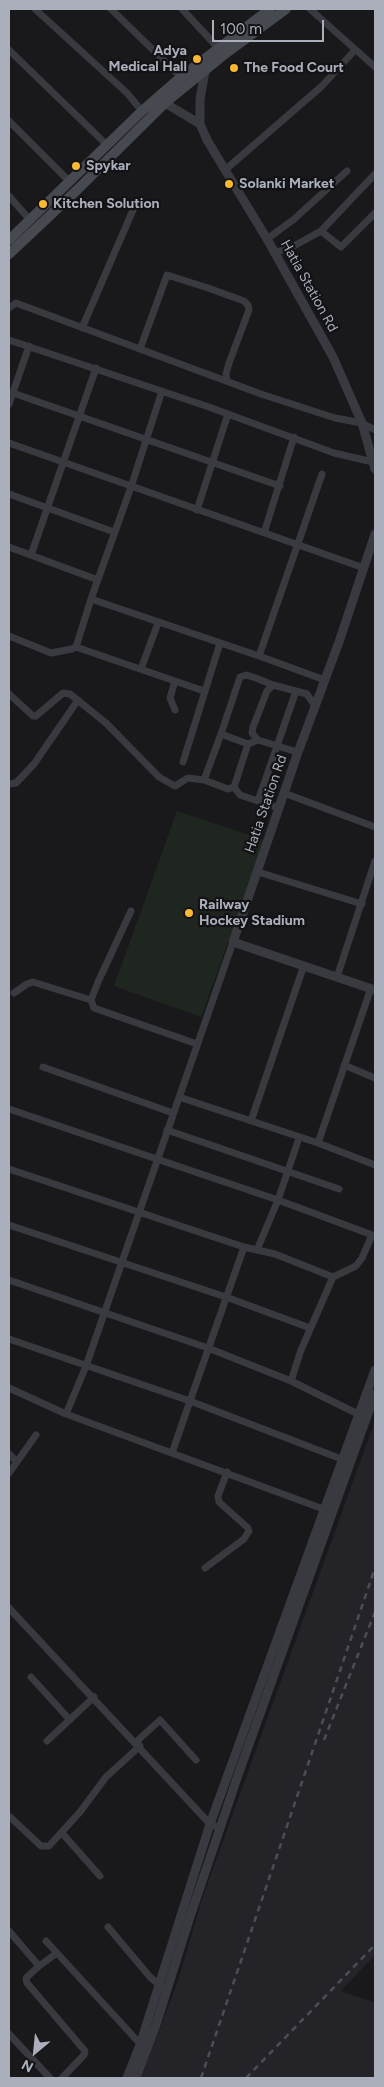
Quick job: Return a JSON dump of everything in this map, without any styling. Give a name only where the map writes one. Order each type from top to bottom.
[{"type":"main road","points":[[9,254],[77,190],[162,100],[270,9]]},
{"type":"main road","points":[[222,51],[286,9]]},
{"type":"main road","points":[[9,240],[142,111],[162,100]]},
{"type":"street","points":[[35,9],[127,92],[142,111]]},
{"type":"street","points":[[111,9],[184,80]]},
{"type":"street","points":[[182,9],[222,51]]},
{"type":"street","points":[[310,9],[375,67]]},
{"type":"street","points":[[9,50],[107,145]]},
{"type":"street","points":[[225,170],[317,90],[355,50]]},
{"type":"street","points":[[200,124],[202,67]]},
{"type":"street","points":[[162,100],[200,124]]},
{"type":"street","points":[[9,121],[70,182]]},
{"type":"street","name":"Hatia Station Rd","points":[[200,124],[207,140],[333,357],[362,423],[374,466]]},
{"type":"street","points":[[266,239],[294,220],[347,171]]},
{"type":"street","points":[[274,253],[294,246],[321,231],[375,174]]},
{"type":"street","points":[[9,196],[30,220]]},
{"type":"street","points":[[82,328],[136,203]]},
{"type":"street","points":[[321,231],[341,247],[375,213]]},
{"type":"street","points":[[140,349],[167,275],[244,301],[248,304],[249,310],[229,363],[226,374],[227,381]]},
{"type":"street","points":[[9,308],[16,302],[261,394],[335,418],[362,423],[375,430]]},
{"type":"street","points":[[9,340],[96,368],[374,466]]},
{"type":"street","points":[[9,404],[30,346]]},
{"type":"street","points":[[31,555],[96,368]]},
{"type":"street","points":[[76,646],[162,391]]},
{"type":"street","points":[[13,393],[81,415],[146,440],[280,486]]},
{"type":"street","points":[[197,510],[228,414]]},
{"type":"street","points":[[264,533],[294,437]]},
{"type":"street","points":[[9,443],[364,568]]},
{"type":"street","points":[[259,656],[322,474]]},
{"type":"street","points":[[9,494],[114,532]]},
{"type":"street","name":"Hatia Station Rd","points":[[233,942],[375,534]]},
{"type":"street","points":[[9,547],[98,580]]},
{"type":"street","points":[[91,599],[325,680]]},
{"type":"street","points":[[141,669],[158,623]]},
{"type":"street","points":[[9,636],[51,653],[62,652],[76,646],[204,691]]},
{"type":"street","points":[[183,762],[220,643]]},
{"type":"street","points":[[204,780],[240,677],[256,678],[273,685],[307,694],[315,706]]},
{"type":"street","points":[[175,681],[170,698],[175,710]]},
{"type":"street","points":[[273,685],[267,691],[252,733],[258,740],[294,751],[297,755]]},
{"type":"street","points":[[258,801],[296,691]]},
{"type":"street","points":[[9,694],[33,716],[36,716],[63,693],[70,694],[120,736],[159,777],[175,786],[188,778],[204,780],[228,789],[234,787]]},
{"type":"street","points":[[9,784],[16,783],[34,764],[78,700]]},
{"type":"street","points":[[221,734],[248,744],[258,740]]},
{"type":"street","points":[[234,787],[248,744]]},
{"type":"street","points":[[234,787],[240,795],[279,808]]},
{"type":"street","points":[[284,793],[375,827]]},
{"type":"street","points":[[337,977],[375,861]]},
{"type":"street","points":[[258,872],[362,904]]},
{"type":"street","points":[[132,911],[111,953],[92,1000],[94,1008],[197,1044]]},
{"type":"street","points":[[66,1414],[86,1366],[103,1312],[233,942],[373,989],[344,1065],[318,1143]]},
{"type":"street","points":[[250,1121],[304,965]]},
{"type":"street","points":[[14,993],[26,984],[33,982],[92,1000]]},
{"type":"street","points":[[344,1065],[375,1078]]},
{"type":"street","points":[[43,1067],[173,1113]]},
{"type":"street","points":[[179,1097],[375,1164]]},
{"type":"street","points":[[9,1109],[278,1200],[374,1236],[356,1266],[333,1277],[301,1350],[291,1381]]},
{"type":"street","points":[[167,1130],[339,1189]]},
{"type":"street","points":[[257,1250],[278,1200],[299,1138]]},
{"type":"street","points":[[9,1169],[244,1247],[275,1254],[333,1277]]},
{"type":"street","points":[[9,1225],[226,1297],[310,1328]]},
{"type":"street","points":[[172,1453],[244,1247]]},
{"type":"street","points":[[9,1280],[208,1348],[291,1381],[363,1416]]},
{"type":"street","points":[[9,1338],[86,1366],[190,1400],[344,1460]]},
{"type":"street","points":[[136,2078],[143,2048],[163,1988],[363,1416],[375,1370]]},
{"type":"street","points":[[9,1388],[66,1414],[326,1510]]},
{"type":"street","points":[[163,1988],[210,1824],[344,1460],[363,1416],[375,1394]]},
{"type":"street","points":[[9,1473],[36,1435]]},
{"type":"street","points":[[9,1454],[17,1462]]},
{"type":"street","points":[[204,1568],[244,1539],[249,1531],[219,1502],[218,1496],[227,1472]]},
{"type":"street","points":[[10,1611],[94,1697],[210,1824],[220,1828]]},
{"type":"street","points":[[30,1677],[70,1720]]},
{"type":"street","points":[[47,1741],[94,1697]]},
{"type":"street","points":[[9,1816],[42,1846],[49,1846],[62,1833],[106,1777],[160,1720],[196,1760]]},
{"type":"street","points":[[62,1833],[100,1876]]},
{"type":"street","points":[[108,1927],[163,1988]]},
{"type":"street","points":[[9,1931],[39,1966]]},
{"type":"street","points":[[46,1941],[143,2048]]},
{"type":"street","points":[[57,1953],[39,1966],[25,1980],[85,2051],[62,2078]]},
{"type":"street","points":[[9,2034],[50,2078]]},
{"type":"street","points":[[127,2078],[143,2048]]},
{"type":"shaded area","name":"Railway Hockey Stadium","points":[[177,811],[265,840],[201,1017],[114,986]]},
{"type":"shaded area","points":[[375,1421],[375,1955],[341,1991],[375,2003],[375,2078],[141,2078],[178,1981],[202,1899]]},
{"type":"railway","points":[[201,2078],[375,1568]]},
{"type":"railway","points":[[324,1740],[375,1612]]},
{"type":"railway","points":[[246,2078],[375,1945]]},
{"type":"place","name":"Adya Medical Hall","points":[[197,59]]},
{"type":"place","name":"The Food Court","points":[[234,68]]},
{"type":"place","name":"Spykar","points":[[76,166]]},
{"type":"place","name":"Solanki Market","points":[[229,184]]},
{"type":"place","name":"Kitchen Solution","points":[[43,204]]},
{"type":"place","name":"Railway Hockey Stadium","points":[[189,913]]}]
